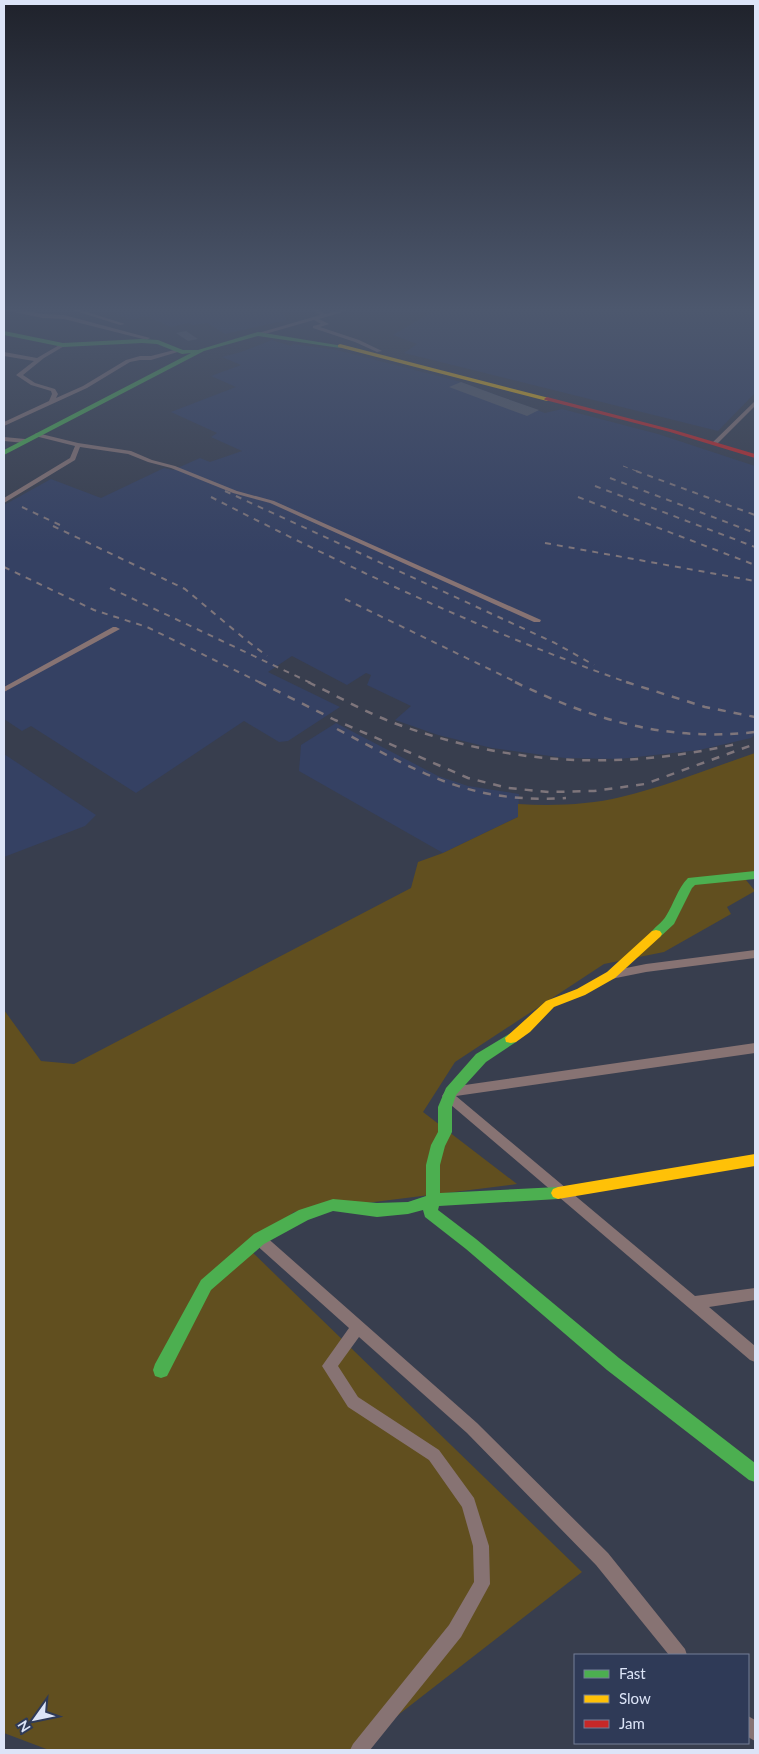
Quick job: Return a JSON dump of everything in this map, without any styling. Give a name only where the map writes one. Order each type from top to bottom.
[{"type":"street","points":[[50,389],[54,390],[56,394],[52,401]]},
{"type":"street","points":[[4,424],[81,389]]},
{"type":"street","points":[[4,453],[119,389]]},
{"type":"street","points":[[509,389],[715,443],[755,456]]},
{"type":"street","points":[[715,443],[755,403]]},
{"type":"street","points":[[37,435],[78,445],[129,452],[150,461],[174,467],[235,492],[272,502],[536,620]]},
{"type":"street","points":[[4,439],[25,442]]},
{"type":"street","points":[[4,502],[73,459],[78,445]]},
{"type":"street","points":[[4,690],[116,629]]},
{"type":"street","points":[[755,875],[692,881],[687,886],[670,921],[611,975],[581,992],[550,1004],[524,1028],[481,1058],[449,1094],[445,1132],[438,1145],[433,1165],[433,1200],[430,1212],[471,1244],[613,1364],[755,1474]]},
{"type":"street","points":[[611,975],[646,968],[755,954]]},
{"type":"street","points":[[449,1094],[755,1048]]},
{"type":"street","points":[[449,1094],[562,1193],[755,1355]]},
{"type":"street","points":[[161,1370],[206,1285],[259,1239],[304,1215],[333,1205],[377,1210],[408,1208],[433,1200],[562,1193],[755,1160]]},
{"type":"street","points":[[259,1239],[357,1328],[472,1428],[602,1559],[678,1654]]},
{"type":"street","points":[[692,1303],[755,1294]]},
{"type":"street","points":[[357,1328],[329,1366],[354,1402],[434,1455],[469,1503],[481,1546],[482,1584],[455,1631],[359,1750]]},
{"type":"shaded area","points":[[231,389],[480,389],[545,413],[562,409],[658,434],[755,466],[755,734],[751,738],[699,750],[619,759],[565,758],[492,748],[438,735],[395,720],[411,706],[367,685],[371,675],[366,673],[347,685],[292,656],[268,672],[340,707],[288,741],[279,742],[244,721],[136,793],[31,726],[22,731],[4,719],[4,505],[51,479],[101,498],[164,468],[173,470],[200,458],[210,462],[242,451],[211,437],[217,433],[171,412]]},
{"type":"shaded area","points":[[548,389],[755,389],[755,393],[718,431]]},
{"type":"shaded area","points":[[336,723],[438,776],[468,786],[519,794],[518,817],[443,853],[299,771],[301,745]]},
{"type":"shaded area","points":[[755,753],[755,875],[746,880],[755,891],[727,907],[731,914],[664,952],[604,964],[455,1062],[423,1112],[517,1184],[294,1212],[249,1249],[582,1572],[353,1750],[49,1750],[4,1733],[4,1010],[41,1061],[74,1064],[411,888],[418,862],[443,853],[518,817],[518,804],[570,804],[609,800],[655,788]]},
{"type":"shaded area","points":[[4,754],[96,815],[85,826],[4,857]]},
{"type":"building","points":[[454,389],[480,389],[539,410],[527,416]]},
{"type":"railway","points":[[623,466],[639,472]]},
{"type":"railway","points":[[636,471],[755,515]]},
{"type":"railway","points":[[610,478],[755,533]]},
{"type":"railway","points":[[595,486],[755,547]]},
{"type":"railway","points":[[225,491],[555,643],[594,665]]},
{"type":"railway","points":[[211,497],[417,597],[522,642],[628,683]]},
{"type":"railway","points":[[578,497],[755,565]]},
{"type":"railway","points":[[22,507],[62,526]]},
{"type":"railway","points":[[53,526],[185,589],[267,656]]},
{"type":"railway","points":[[545,543],[755,581]]},
{"type":"railway","points":[[4,567],[94,610],[147,627],[261,683]]},
{"type":"railway","points":[[110,588],[311,683]]},
{"type":"railway","points":[[345,599],[518,683]]},
{"type":"railway","points":[[308,682],[394,723],[479,748],[521,755],[606,760],[649,758],[692,753],[736,744]]},
{"type":"railway","points":[[515,682],[573,707],[631,725],[691,734],[755,732]]},
{"type":"railway","points":[[261,683],[335,720],[468,778],[508,788],[549,792],[594,791],[645,784],[755,744]]},
{"type":"railway","points":[[628,683],[705,707],[755,717]]},
{"type":"railway","points":[[337,729],[420,771],[472,790],[501,796],[531,799],[566,798]]},
{"type":"traffic: fast","points":[[4,453],[127,389]]},
{"type":"traffic: fast","points":[[656,934],[670,921],[687,886],[692,881],[755,875]]},
{"type":"traffic: fast","points":[[161,1370],[206,1285],[259,1239],[304,1215],[333,1205],[377,1210],[408,1208],[433,1200],[433,1165],[438,1145],[445,1132],[445,1107],[451,1092],[481,1058],[511,1038]]},
{"type":"traffic: fast","points":[[558,1193],[433,1200],[430,1212],[471,1244],[613,1364],[755,1474]]},
{"type":"traffic: slow","points":[[507,389],[547,399]]},
{"type":"traffic: slow","points":[[511,1038],[525,1028],[550,1004],[581,992],[611,975],[656,934]]},
{"type":"traffic: slow","points":[[558,1193],[755,1160]]},
{"type":"traffic: jam","points":[[547,399],[672,431],[755,456]]}]
